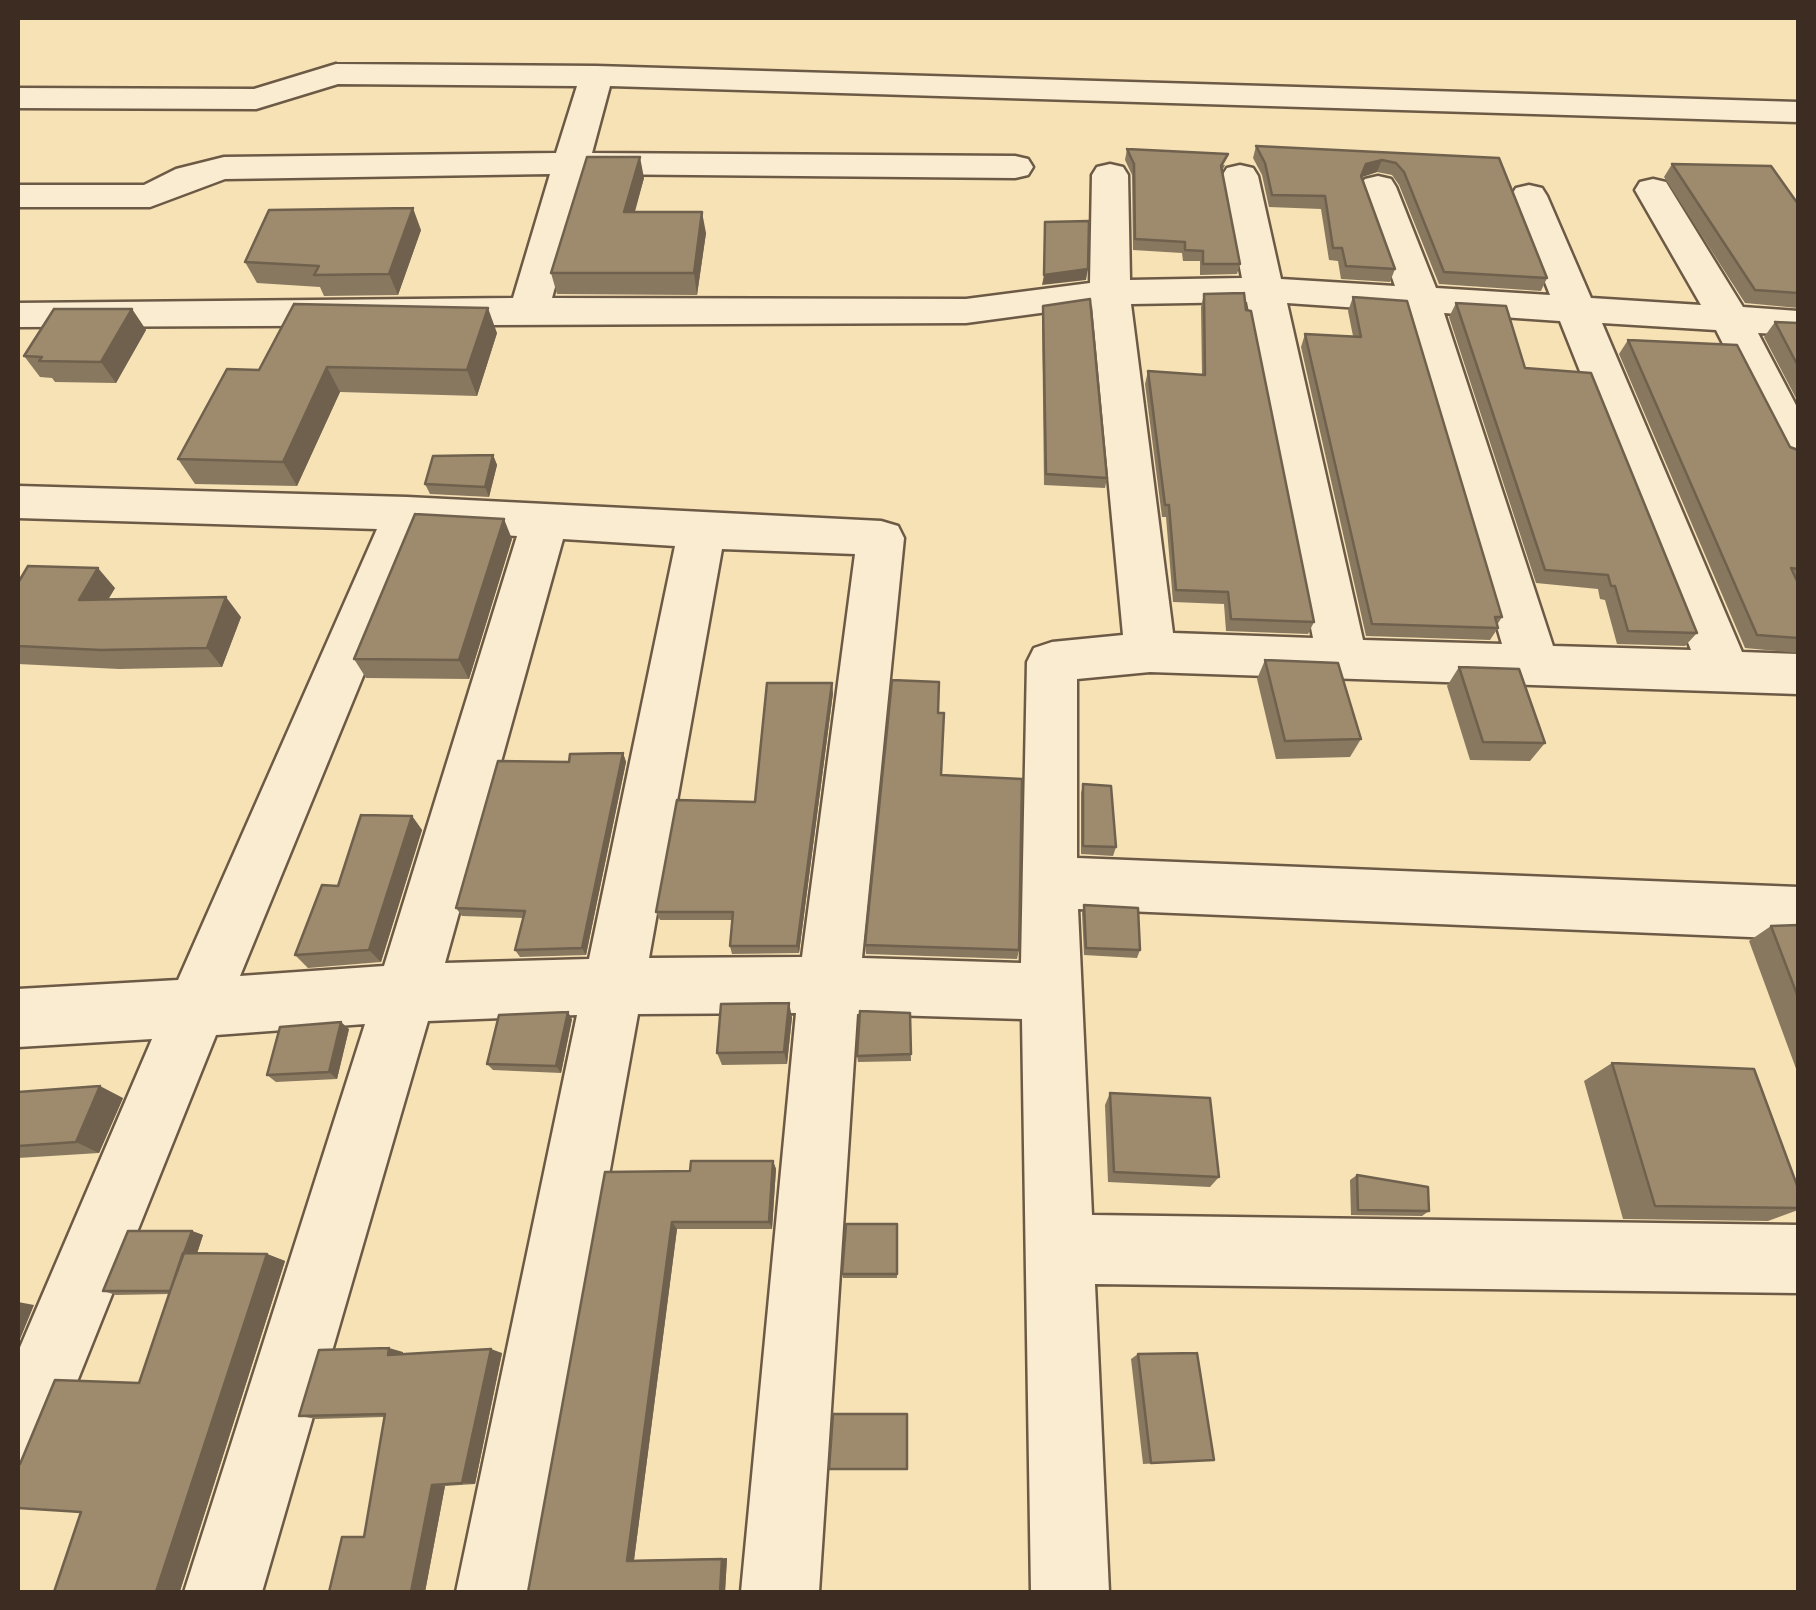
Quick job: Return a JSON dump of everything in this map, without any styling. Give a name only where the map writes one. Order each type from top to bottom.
[{"type":"street","points":[[19,100],[256,100],[336,74],[596,76],[1798,112]]},
{"type":"street","points":[[529,310],[596,76]]},
{"type":"street","points":[[18,196],[150,196],[188,177],[224,168],[571,162],[1015,167]]},
{"type":"street","points":[[1110,175],[1110,292],[1150,652]]},
{"type":"street","points":[[1240,176],[1342,658]]},
{"type":"street","points":[[1378,187],[1420,299],[1532,662]]},
{"type":"street","points":[[1653,190],[1730,319],[1798,450]]},
{"type":"street","points":[[1529,196],[1724,669]]},
{"type":"street","points":[[18,315],[966,311],[1110,292],[1267,290],[1798,322]]},
{"type":"street","points":[[18,502],[407,513],[881,538],[829,985],[780,1592]]},
{"type":"street","points":[[18,1438],[407,513]]},
{"type":"street","points":[[224,1592],[544,523]]},
{"type":"street","points":[[495,1592],[702,531]]},
{"type":"street","points":[[1070,1592],[1048,882],[1052,662],[1150,652],[1798,674]]},
{"type":"street","points":[[1048,882],[1798,913]]},
{"type":"street","points":[[18,1018],[406,993],[612,986],[829,985],[1052,992]]},
{"type":"street","points":[[1060,1248],[1798,1259]]},
{"type":"building","points":[[1256,146],[1499,158],[1547,278],[1444,272],[1404,172],[1396,163],[1382,160],[1366,164],[1361,176],[1395,269],[1346,266],[1342,248],[1333,248],[1325,196],[1272,195],[1265,163]]},
{"type":"building","points":[[1127,149],[1228,154],[1221,166],[1240,264],[1203,264],[1203,251],[1185,250],[1185,242],[1135,239],[1134,164]]},
{"type":"building","points":[[587,157],[640,157],[624,212],[702,212],[694,273],[551,273]]},
{"type":"building","points":[[1672,164],[1771,166],[1798,204],[1798,293],[1755,290]]},
{"type":"building","points":[[413,208],[389,274],[314,275],[319,266],[245,262],[269,210]]},
{"type":"building","points":[[1089,221],[1088,269],[1044,275],[1045,222]]},
{"type":"building","points":[[1244,293],[1246,310],[1251,311],[1314,622],[1231,619],[1228,592],[1176,590],[1169,505],[1165,505],[1148,371],[1205,375],[1204,294]]},
{"type":"building","points":[[1353,297],[1407,301],[1502,617],[1495,617],[1498,628],[1372,624],[1305,334],[1361,337]]},
{"type":"building","points":[[1090,299],[1107,478],[1046,474],[1043,306]]},
{"type":"building","points":[[1456,303],[1506,306],[1525,368],[1591,373],[1697,633],[1628,631],[1608,575],[1545,570]]},
{"type":"building","points":[[294,304],[488,308],[467,370],[327,367],[283,462],[178,459],[227,369],[259,370]]},
{"type":"building","points":[[54,309],[132,309],[101,362],[39,361],[42,357],[24,356]]},
{"type":"building","points":[[1775,322],[1798,323],[1798,366]]},
{"type":"building","points":[[1628,340],[1737,345],[1790,447],[1798,450],[1798,569],[1791,568],[1798,583],[1798,638],[1757,635]]},
{"type":"building","points":[[493,455],[485,487],[425,484],[433,456]]},
{"type":"building","points":[[415,514],[504,519],[459,660],[354,659]]},
{"type":"building","points":[[28,566],[98,568],[79,600],[226,597],[207,648],[101,650],[18,646],[18,583]]},
{"type":"building","points":[[1265,660],[1338,663],[1361,739],[1285,741]]},
{"type":"building","points":[[1459,667],[1519,669],[1545,743],[1483,742]]},
{"type":"building","points":[[892,680],[939,682],[938,713],[944,713],[941,775],[1022,779],[1019,950],[865,945]]},
{"type":"building","points":[[767,683],[832,683],[797,946],[730,946],[733,912],[656,912],[677,800],[755,802]]},
{"type":"building","points":[[623,753],[582,948],[515,950],[525,911],[456,908],[498,761],[569,762],[570,754]]},
{"type":"building","points":[[1083,784],[1111,786],[1116,847],[1083,846]]},
{"type":"building","points":[[361,815],[412,816],[369,950],[295,955],[322,885],[338,886]]},
{"type":"building","points":[[1084,905],[1138,908],[1140,950],[1086,948]]},
{"type":"building","points":[[1798,925],[1798,997],[1771,926]]},
{"type":"building","points":[[789,1003],[784,1052],[717,1053],[721,1004]]},
{"type":"building","points":[[860,1011],[910,1013],[911,1054],[857,1056]]},
{"type":"building","points":[[568,1012],[556,1066],[487,1064],[499,1015]]},
{"type":"building","points":[[341,1022],[329,1072],[267,1075],[280,1027]]},
{"type":"building","points":[[1612,1063],[1754,1069],[1798,1188],[1798,1208],[1655,1206]]},
{"type":"building","points":[[100,1086],[76,1142],[18,1146],[18,1092]]},
{"type":"building","points":[[1110,1093],[1210,1098],[1219,1177],[1114,1172]]},
{"type":"building","points":[[691,1161],[773,1161],[769,1222],[672,1222],[627,1561],[722,1559],[720,1592],[528,1592],[605,1172],[690,1171]]},
{"type":"building","points":[[1357,1175],[1428,1187],[1429,1211],[1358,1210]]},
{"type":"building","points":[[846,1224],[897,1224],[897,1274],[842,1274]]},
{"type":"building","points":[[128,1231],[192,1231],[170,1291],[103,1291]]},
{"type":"building","points":[[183,1253],[267,1254],[156,1592],[54,1592],[81,1512],[18,1508],[18,1465],[55,1380],[139,1383]]},
{"type":"building","points":[[389,1348],[388,1355],[491,1349],[462,1483],[432,1485],[411,1592],[329,1592],[342,1537],[364,1537],[385,1414],[299,1416],[319,1350]]},
{"type":"building","points":[[1197,1353],[1214,1460],[1151,1463],[1138,1354]]},
{"type":"building","points":[[833,1414],[907,1414],[907,1469],[829,1469]]}]
